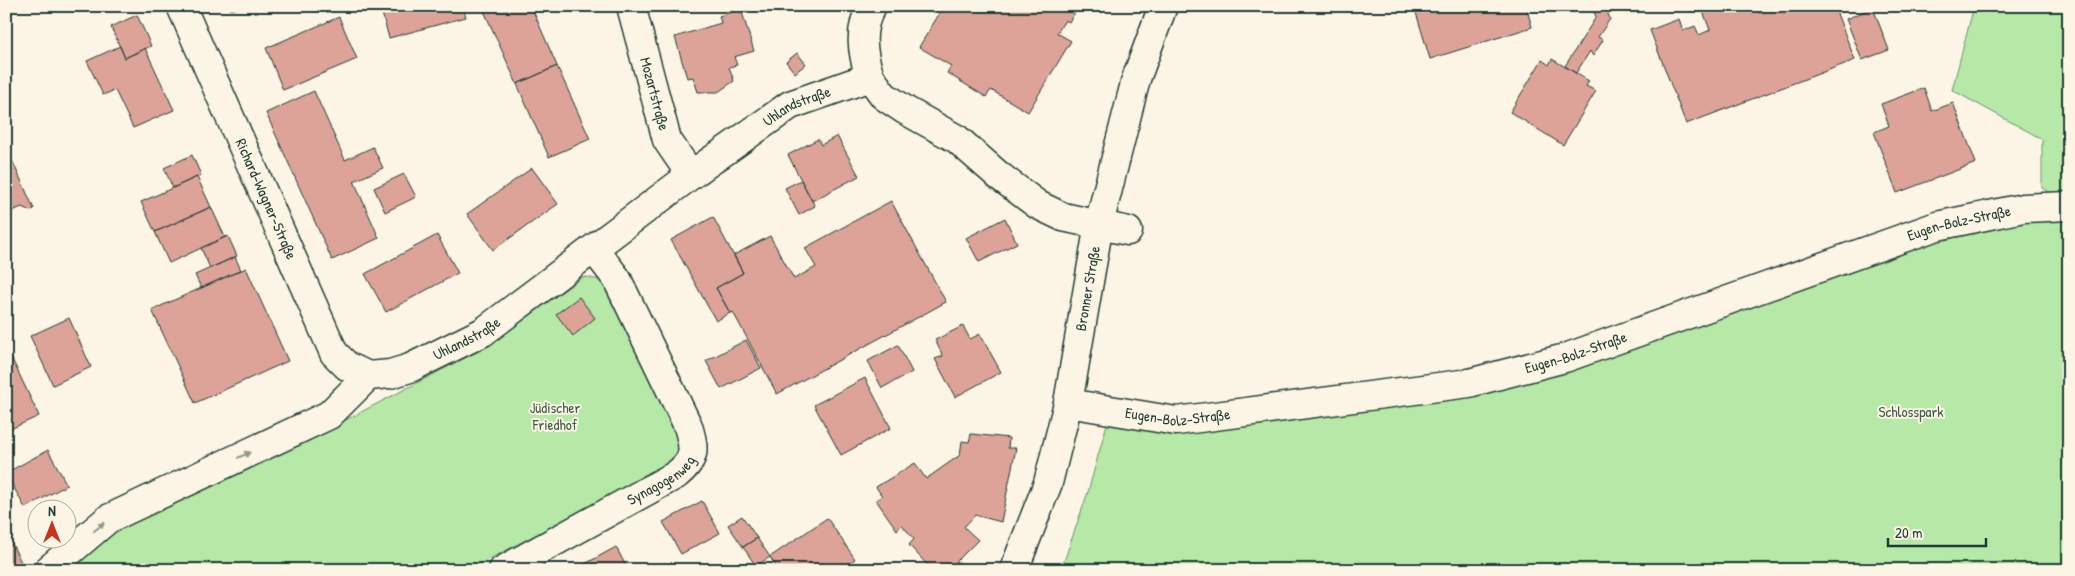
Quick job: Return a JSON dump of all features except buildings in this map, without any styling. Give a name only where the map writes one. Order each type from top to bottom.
[{"type":"street","name":"Richard-Wagner-Straße","points":[[181,6],[334,353],[348,366],[368,376]]},
{"type":"street","name":"Mozartstraße","points":[[631,6],[668,140],[691,175]]},
{"type":"street","points":[[872,6],[864,24],[862,40],[864,58],[870,77],[884,96],[904,110],[957,139],[998,175],[1038,205],[1062,217],[1128,231]]},
{"type":"street","name":"Bronner Straße","points":[[1014,570],[1048,482],[1068,404],[1099,224],[1136,79],[1163,6]]},
{"type":"street","name":"Uhlandstraße","points":[[368,376],[390,374],[410,368],[482,332],[691,175],[790,105],[870,77]]},
{"type":"street","name":"Eugen-Bolz-Straße","points":[[1068,404],[1176,421],[1468,383],[1565,358],[1938,226],[2023,208],[2069,206]]},
{"type":"street","name":"Synagogenweg","points":[[503,570],[676,475],[688,466],[693,456],[693,442],[684,417],[617,279],[594,249]]},
{"type":"street","points":[[48,570],[108,519],[329,415],[368,376]]},
{"type":"green space","points":[[1974,6],[2069,6],[2069,205],[2042,188],[2042,139],[1952,90]]},
{"type":"green space","name":"Schlosspark","points":[[2069,214],[2069,570],[1061,570],[1088,492],[1108,420],[1471,391],[1939,235]]},
{"type":"green space","name":"Jüdischer Friedhof","points":[[587,277],[599,280],[604,287],[677,431],[679,449],[671,465],[468,570],[419,570],[417,567],[411,570],[72,570],[111,529],[311,438],[488,346],[581,278]]}]
